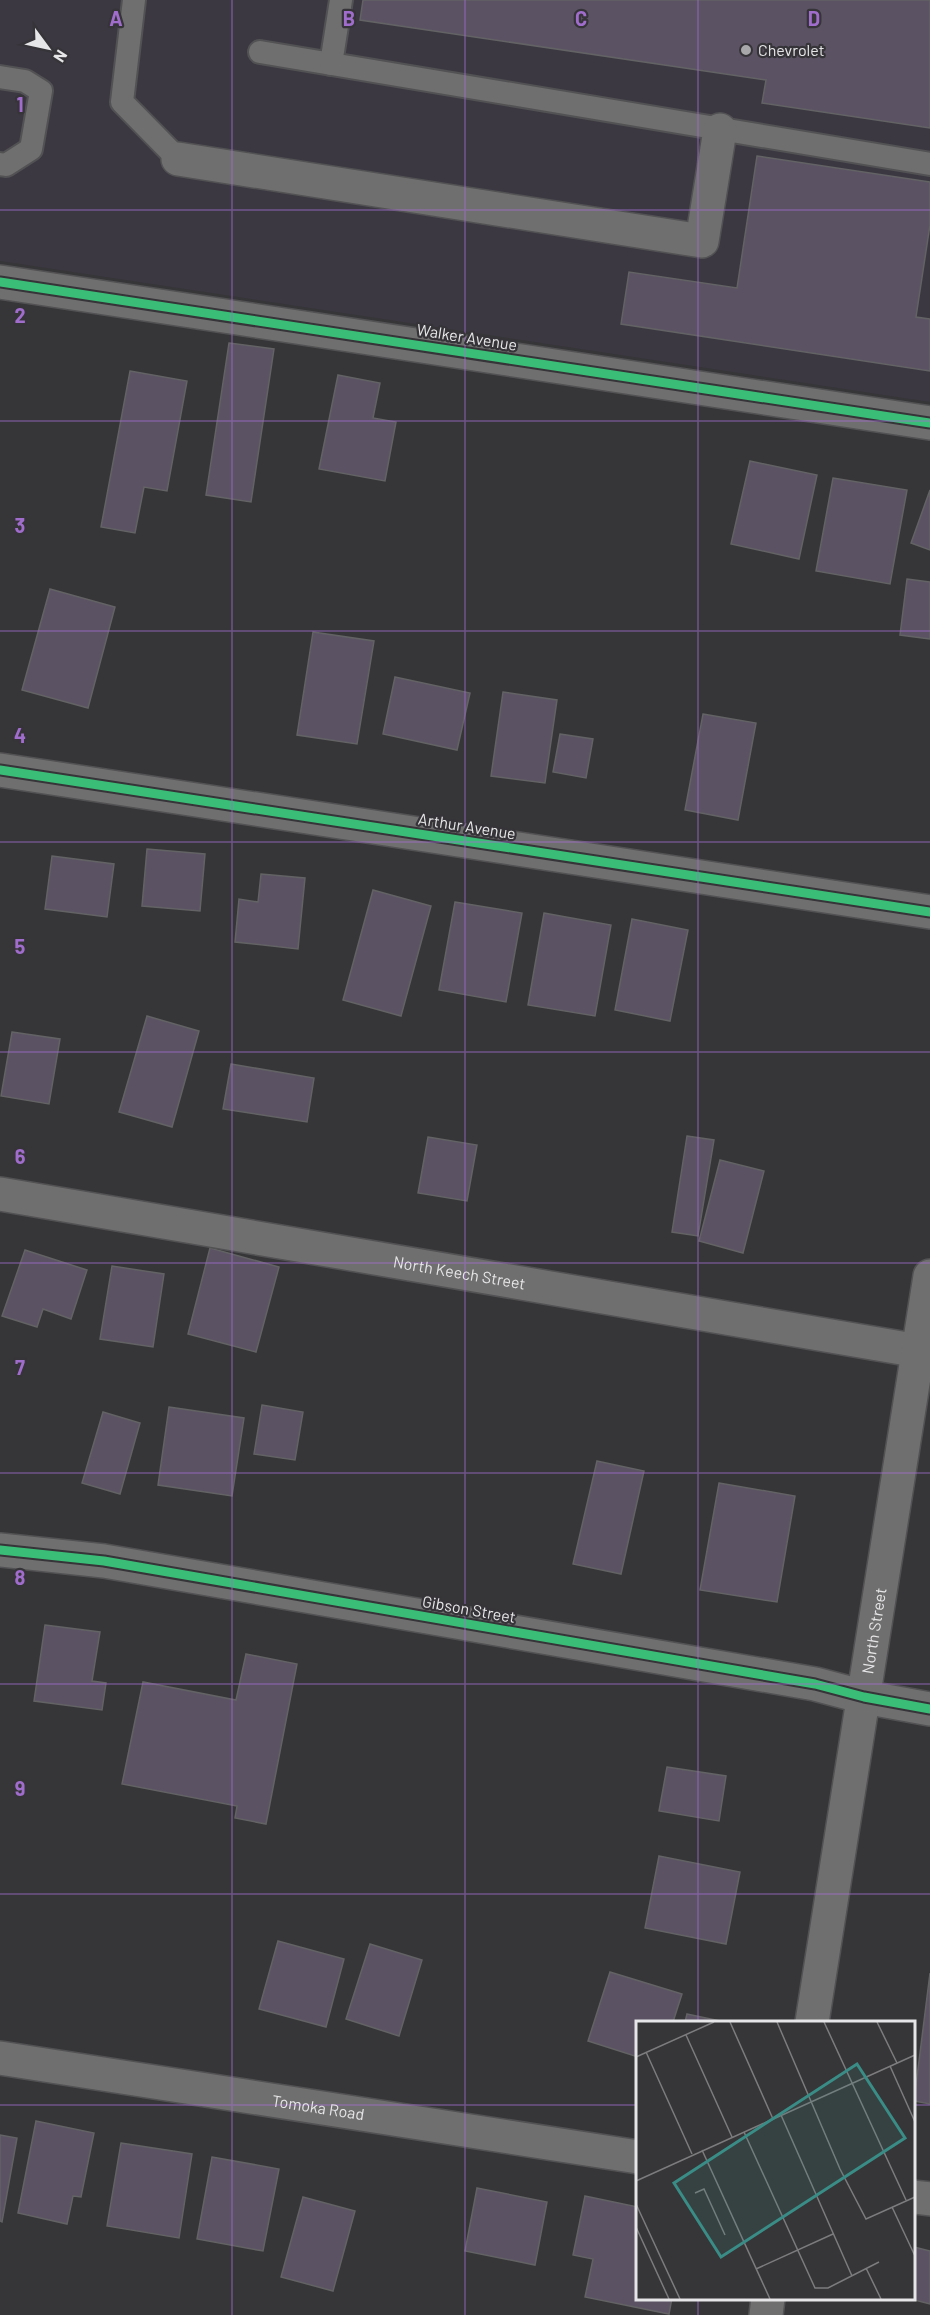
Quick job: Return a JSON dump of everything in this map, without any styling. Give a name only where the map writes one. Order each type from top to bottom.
[{"type":"street","points":[[178,159],[702,241],[720,129]]},
{"type":"street","name":"Walker Avenue","points":[[0,282],[930,423]]},
{"type":"street","name":"Arthur Avenue","points":[[0,770],[930,912]]},
{"type":"street","name":"North Keech Street","points":[[0,1194],[919,1351]]},
{"type":"street","name":"North Street","points":[[812,2021],[930,1276]]},
{"type":"street","name":"Gibson Street","points":[[0,1550],[116,1563],[815,1684],[864,1698],[930,1708]]},
{"type":"street","name":"Tomoka Road","points":[[0,2058],[636,2157]]},
{"type":"street","points":[[915,2197],[930,2199]]},
{"type":"street","points":[[766,2315],[768,2300]]},
{"type":"lane","points":[[134,0],[122,102],[178,159]]},
{"type":"lane","points":[[331,64],[341,0]]},
{"type":"lane","points":[[260,52],[930,164]]},
{"type":"lane","points":[[0,77],[25,81],[41,91],[31,149],[6,165],[0,164]]},
{"type":"shaded area","points":[[0,0],[930,0],[930,402],[0,261]]},
{"type":"building","name":"Chevrolet","points":[[363,0],[930,0],[930,128],[762,103],[766,80],[360,20]]},
{"type":"building","points":[[757,156],[930,182],[930,225],[916,317],[930,319],[930,371],[621,324],[629,272],[737,288]]},
{"type":"building","points":[[229,343],[274,349],[251,502],[206,495]]},
{"type":"building","points":[[130,371],[187,381],[167,491],[144,487],[135,533],[101,527]]},
{"type":"building","points":[[338,375],[380,383],[373,418],[396,422],[385,481],[319,469]]},
{"type":"building","points":[[750,461],[817,475],[799,559],[731,544]]},
{"type":"building","points":[[833,478],[907,490],[890,584],[816,571]]},
{"type":"building","points":[[930,490],[930,550],[911,543]]},
{"type":"building","points":[[907,579],[930,582],[930,639],[900,635]]},
{"type":"building","points":[[50,589],[115,607],[88,708],[22,690]]},
{"type":"building","points":[[313,632],[374,641],[357,744],[297,735]]},
{"type":"building","points":[[395,677],[470,693],[457,750],[383,734]]},
{"type":"building","points":[[503,692],[557,700],[545,783],[491,776]]},
{"type":"building","points":[[703,714],[756,723],[738,820],[685,810]]},
{"type":"building","points":[[560,734],[593,739],[586,778],[553,772]]},
{"type":"building","points":[[147,849],[205,854],[200,911],[142,906]]},
{"type":"building","points":[[52,856],[114,864],[107,917],[45,909]]},
{"type":"building","points":[[261,874],[305,878],[298,949],[235,942],[239,899],[258,902]]},
{"type":"building","points":[[373,890],[431,906],[401,1016],[343,1000]]},
{"type":"building","points":[[455,902],[522,913],[506,1002],[439,990]]},
{"type":"building","points":[[544,913],[611,925],[595,1016],[528,1005]]},
{"type":"building","points":[[632,919],[688,930],[670,1021],[615,1010]]},
{"type":"building","points":[[147,1016],[199,1031],[172,1127],[119,1112]]},
{"type":"building","points":[[12,1032],[60,1039],[49,1104],[1,1096]]},
{"type":"building","points":[[231,1064],[314,1078],[307,1122],[223,1109]]},
{"type":"building","points":[[687,1136],[714,1140],[698,1236],[672,1232]]},
{"type":"building","points":[[428,1137],[477,1145],[467,1201],[418,1193]]},
{"type":"building","points":[[720,1160],[764,1171],[743,1253],[699,1241]]},
{"type":"building","points":[[210,1248],[279,1267],[256,1352],[188,1334]]},
{"type":"building","points":[[25,1250],[87,1270],[71,1319],[43,1309],[37,1327],[2,1316]]},
{"type":"building","points":[[112,1266],[164,1274],[153,1347],[100,1339]]},
{"type":"building","points":[[262,1405],[303,1412],[295,1460],[254,1454]]},
{"type":"building","points":[[169,1407],[244,1418],[232,1496],[158,1485]]},
{"type":"building","points":[[103,1412],[140,1423],[120,1494],[82,1483]]},
{"type":"building","points":[[597,1461],[644,1471],[621,1574],[573,1564]]},
{"type":"building","points":[[719,1483],[795,1496],[777,1602],[700,1590]]},
{"type":"building","points":[[45,1625],[100,1632],[92,1681],[106,1683],[102,1710],[34,1701]]},
{"type":"building","points":[[246,1654],[297,1664],[266,1824],[235,1818],[237,1806],[122,1784],[143,1682],[236,1700]]},
{"type":"building","points":[[667,1767],[726,1776],[719,1821],[659,1811]]},
{"type":"building","points":[[659,1856],[740,1872],[726,1944],[645,1928]]},
{"type":"building","points":[[278,1941],[344,1959],[326,2027],[259,2009]]},
{"type":"building","points":[[370,1944],[422,1960],[399,2036],[346,2019]]},
{"type":"building","points":[[610,1972],[682,1994],[673,2021],[636,2021],[636,2056],[588,2041]]},
{"type":"building","points":[[930,1973],[930,2104],[915,2101]]},
{"type":"building","points":[[687,2014],[720,2021],[685,2021]]},
{"type":"building","points":[[36,2121],[94,2133],[81,2197],[73,2196],[67,2224],[18,2213]]},
{"type":"building","points":[[0,2135],[17,2138],[2,2222],[0,2221]]},
{"type":"building","points":[[121,2143],[192,2154],[179,2238],[107,2226]]},
{"type":"building","points":[[212,2157],[279,2169],[263,2251],[197,2239]]},
{"type":"building","points":[[477,2188],[547,2202],[535,2265],[465,2251]]},
{"type":"building","points":[[585,2196],[636,2207],[636,2300],[672,2300],[669,2314],[585,2297],[593,2259],[573,2255]]},
{"type":"building","points":[[303,2197],[355,2211],[333,2291],[281,2277]]},
{"type":"building","points":[[915,2247],[930,2251],[930,2304],[915,2300]]},
{"type":"cycle path","points":[[0,282],[930,423]]},
{"type":"cycle path","points":[[0,770],[930,912]]},
{"type":"cycle path","points":[[0,1550],[104,1561],[815,1684],[864,1697],[930,1709]]},
{"type":"place","name":"Chevrolet","points":[[746,50]]}]
